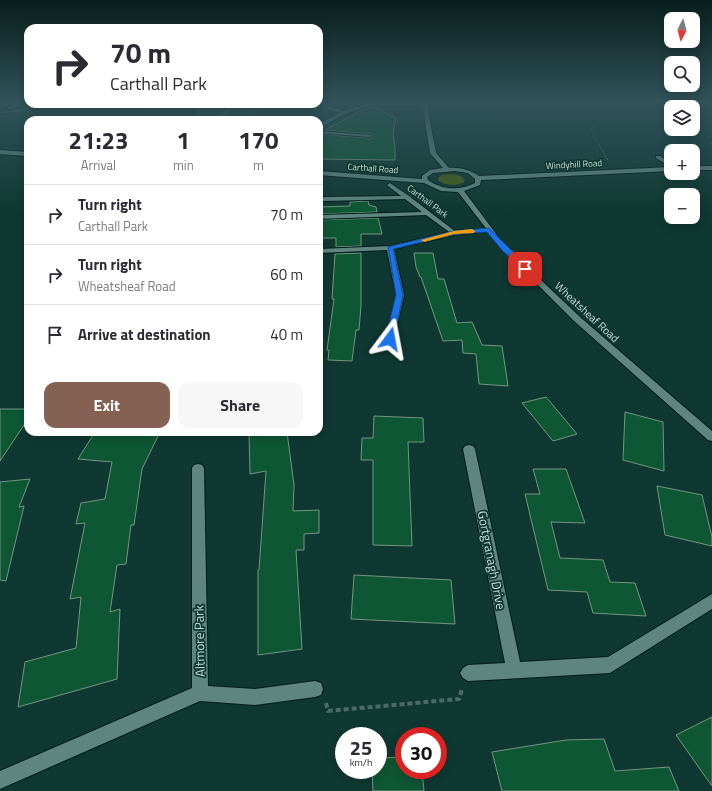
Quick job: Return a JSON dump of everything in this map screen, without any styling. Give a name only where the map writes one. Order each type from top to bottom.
[{"type":"main road","points":[[430,138],[433,153],[447,169]]},
{"type":"main road","points":[[0,152],[24,154]]},
{"type":"main road","points":[[700,168],[712,168]]},
{"type":"main road","points":[[425,181],[424,177],[426,174],[432,171],[447,169],[470,172],[478,178],[478,184],[474,187],[460,190]]},
{"type":"main road","name":"Windyhill Road","points":[[478,178],[664,169]]},
{"type":"main road","name":"Carthall Road","points":[[323,173],[425,181],[428,184],[442,189],[460,190]]},
{"type":"main road","name":"Wheatsheaf Road","points":[[460,190],[504,248],[577,319],[712,437]]},
{"type":"main road","name":"Carthall Park","points":[[323,250],[390,248],[454,232],[489,230]]},
{"type":"main road","points":[[390,248],[400,295],[390,339]]},
{"type":"main road","name":"Gortgranagh Drive","points":[[469,449],[514,671]]},
{"type":"main road","name":"Altmore Park","points":[[0,780],[200,693],[198,468]]},
{"type":"main road","points":[[468,673],[610,665],[712,601]]},
{"type":"main road","points":[[200,693],[255,697],[315,689]]},
{"type":"lane","points":[[658,157],[664,161]]},
{"type":"lane","name":"Carthall Park","points":[[390,185],[454,232]]},
{"type":"lane","points":[[324,198],[407,197]]},
{"type":"lane","points":[[323,217],[428,213]]},
{"type":"path","points":[[595,138],[612,168],[616,171]]},
{"type":"path","points":[[315,689],[324,697],[328,711],[459,699],[468,673]]},
{"type":"green space","points":[[442,175],[458,175],[465,181],[455,185],[448,185],[438,180]]},
{"type":"building","points":[[323,138],[394,138],[395,160],[323,159]]},
{"type":"building","points":[[368,201],[369,205],[376,207],[377,212],[323,214],[323,207],[350,206],[350,202]]},
{"type":"building","points":[[378,218],[382,234],[361,234],[361,246],[336,247],[336,238],[323,238],[323,220]]},
{"type":"building","points":[[361,253],[361,306],[359,330],[356,330],[352,361],[328,360],[329,350],[327,350],[334,299],[332,299],[335,254]]},
{"type":"building","points":[[414,253],[433,253],[438,279],[444,279],[457,323],[472,322],[482,345],[502,346],[508,386],[479,384],[476,354],[463,353],[462,340],[443,341],[421,277],[416,267]]},
{"type":"building","points":[[546,397],[577,434],[553,441],[522,403]]},
{"type":"building","points":[[0,409],[24,409],[24,425],[0,461]]},
{"type":"building","points":[[625,412],[663,422],[664,471],[623,460]]},
{"type":"building","points":[[374,416],[423,418],[424,442],[408,442],[412,546],[373,545],[373,460],[361,460],[362,438],[373,438]]},
{"type":"building","points":[[92,436],[158,436],[142,469],[134,525],[131,525],[126,564],[117,565],[110,612],[120,609],[117,679],[18,707],[25,662],[76,648],[81,597],[70,599],[85,523],[76,524],[81,503],[105,499],[112,462],[78,459]]},
{"type":"building","points":[[249,436],[288,436],[294,485],[293,511],[319,510],[319,533],[304,534],[304,550],[296,550],[302,649],[258,655],[258,570],[266,471],[250,474]]},
{"type":"building","points":[[533,469],[566,469],[585,523],[551,522],[560,558],[603,560],[610,582],[635,583],[646,616],[593,613],[587,592],[548,590],[525,494],[540,494]]},
{"type":"building","points":[[30,479],[19,507],[24,506],[6,581],[0,580],[0,482]]},
{"type":"building","points":[[657,486],[702,495],[712,537],[712,546],[665,535]]},
{"type":"building","points":[[354,575],[451,580],[455,624],[351,619]]},
{"type":"building","points":[[712,717],[712,786],[676,735]]},
{"type":"building","points":[[604,739],[615,771],[669,767],[679,791],[502,791],[492,752],[566,740]]},
{"type":"building","points":[[395,757],[395,779],[423,779],[424,791],[373,791],[372,779],[387,779],[387,758]]},
{"type":"slow traffic","points":[[424,240],[454,232],[472,231]]},
{"type":"route","points":[[390,339],[400,295],[390,248],[454,232],[489,230],[525,269]]}]
